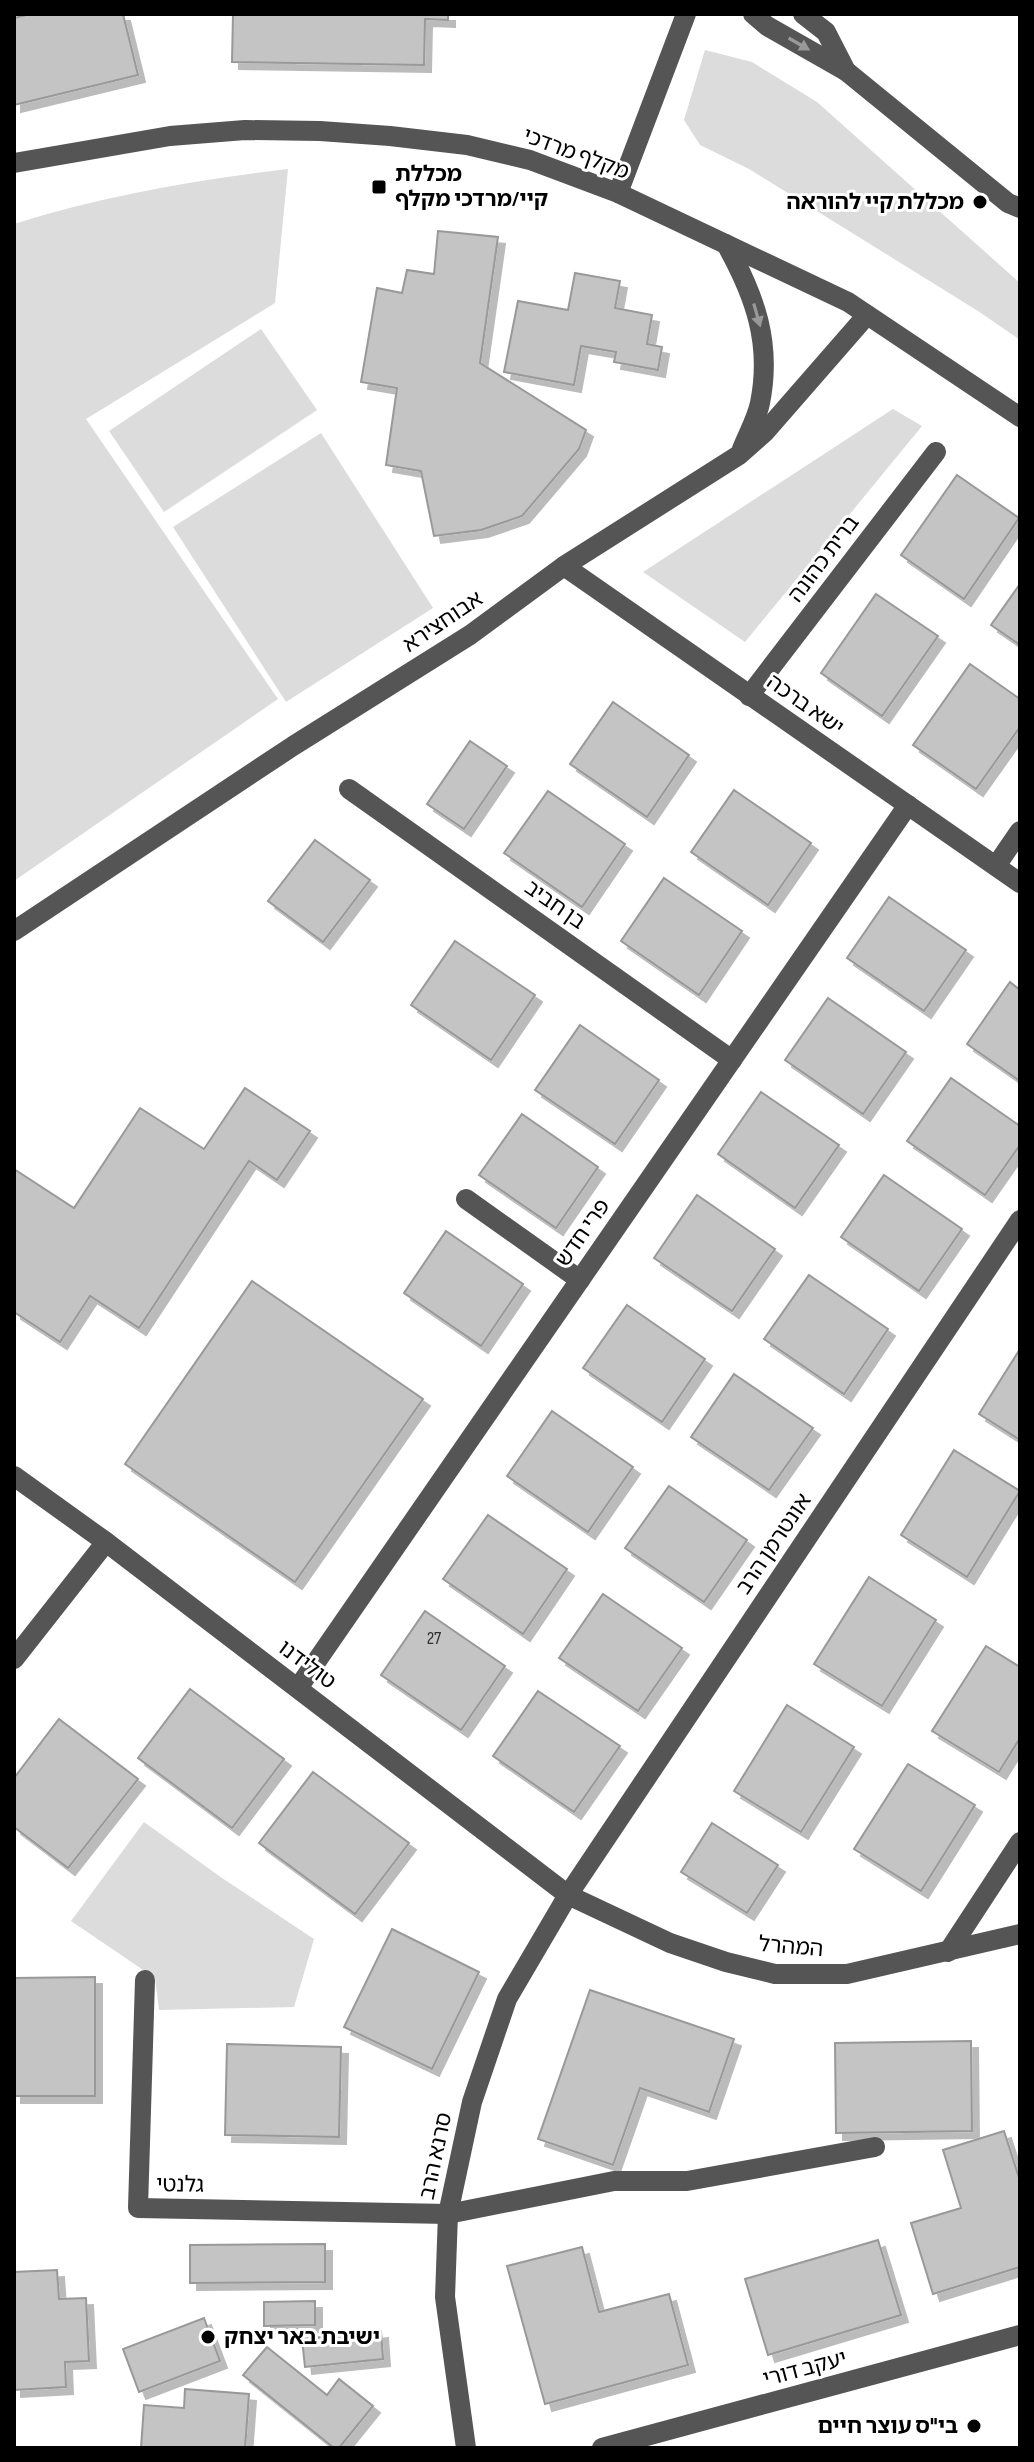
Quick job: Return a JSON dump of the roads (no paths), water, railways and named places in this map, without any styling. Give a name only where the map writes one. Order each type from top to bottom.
[{"type":"street","points":[[618,193],[686,14]]},
{"type":"street","points":[[753,14],[767,26],[846,71],[1008,203],[1020,208]]},
{"type":"street","points":[[803,14],[826,32],[846,71]]},
{"type":"street","name":"מקלף מרדכי","points":[[14,163],[170,136],[245,130],[320,131],[467,145],[530,160],[618,193],[848,302],[1020,417]]},
{"type":"street","points":[[726,244],[745,277],[760,323],[766,360],[760,406],[739,455]]},
{"type":"street","name":"אבוחצירא","points":[[14,931],[293,746],[470,635],[564,566],[739,455],[765,432],[867,315]]},
{"type":"street","name":"ברית כהונה","points":[[749,696],[936,452]]},
{"type":"street","name":"ישא ברכה","points":[[564,566],[1020,883]]},
{"type":"street","name":"בן חביב","points":[[349,789],[732,1060]]},
{"type":"street","name":"פרי חדש","points":[[298,1688],[908,805]]},
{"type":"street","points":[[996,866],[1020,831]]},
{"type":"street","points":[[466,1199],[580,1280]]},
{"type":"street","name":"אונטרמן הרב","points":[[568,1895],[1020,1220]]},
{"type":"street","name":"טולידנו","points":[[14,1476],[106,1542],[568,1895]]},
{"type":"street","points":[[14,1659],[106,1542]]},
{"type":"street","points":[[948,1952],[1020,1842]]},
{"type":"street","name":"המהרל","points":[[568,1895],[670,1943],[775,1974],[847,1974],[1020,1934]]},
{"type":"street","name":"סרנא הרב","points":[[466,2448],[445,2297],[448,2214],[472,2102],[507,1999],[568,1895]]},
{"type":"street","name":"גלנטי","points":[[145,1980],[138,2208],[448,2214]]},
{"type":"street","points":[[448,2214],[614,2181],[687,2181],[875,2147]]},
{"type":"street","name":"יעקב דורי","points":[[602,2448],[1020,2335]]},
{"type":"place","name":"מכללת קיי/מרדכי מקלף","points":[[379,187]]},
{"type":"place","name":"מכללת קיי להוראה","points":[[980,202]]},
{"type":"place","name":"ישיבת באר יצחק","points":[[208,2337]]},
{"type":"place","name":"בי\"ס עוצר חיים","points":[[974,2426]]}]
